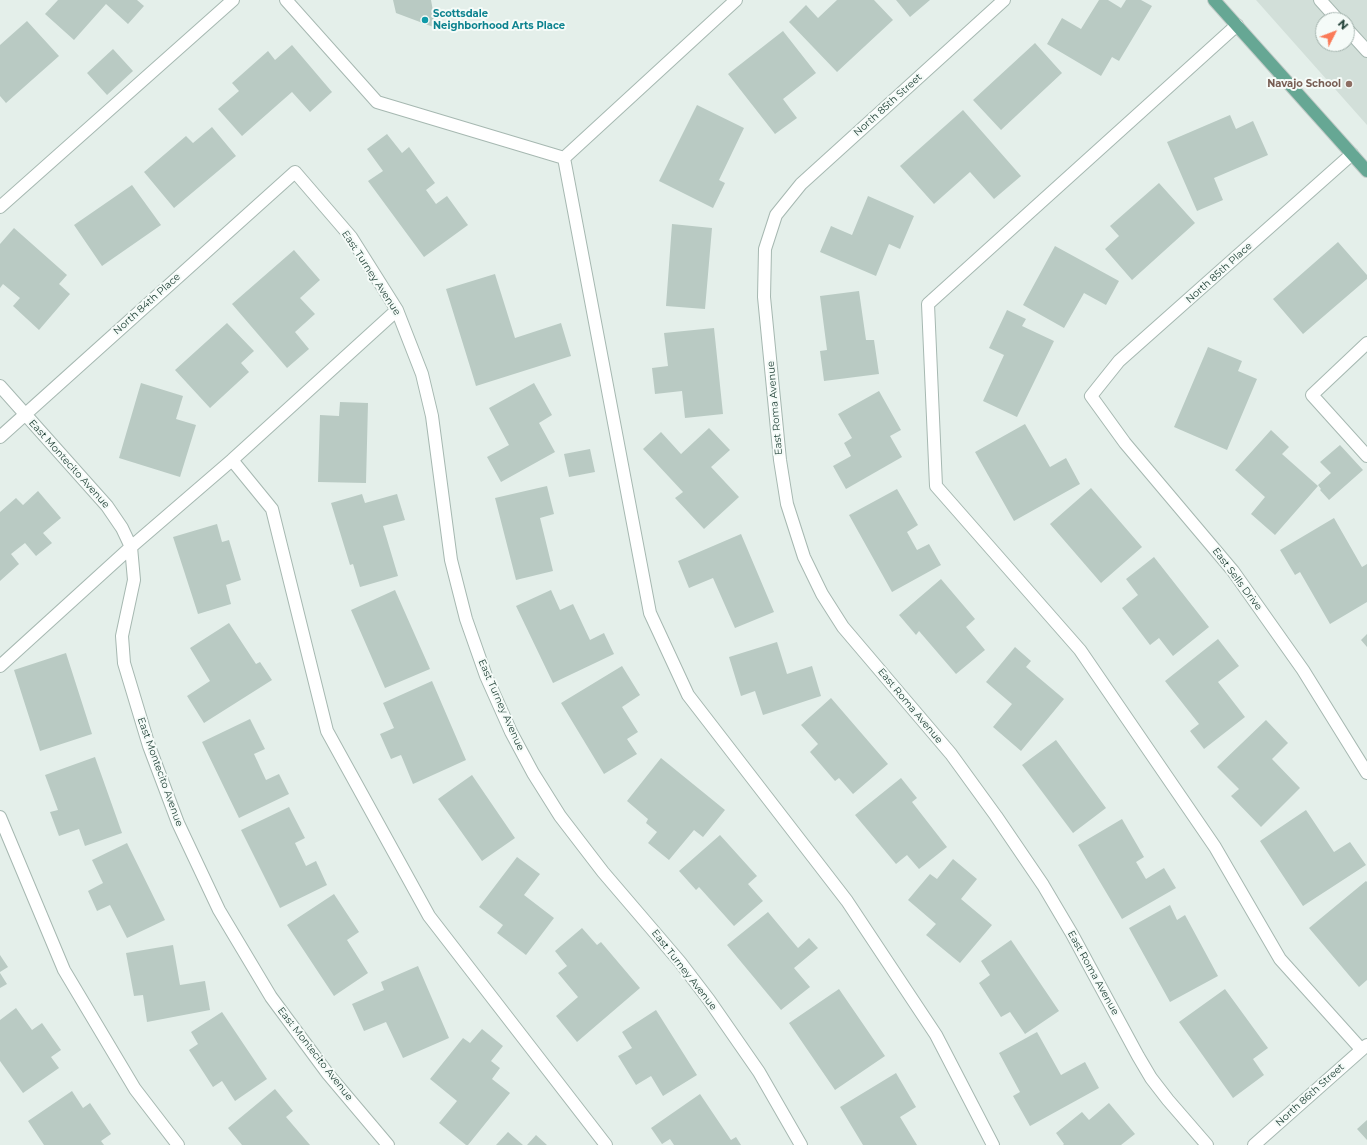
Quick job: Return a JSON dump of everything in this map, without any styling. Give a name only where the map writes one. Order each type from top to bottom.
[{"type":"main road","points":[[1214,0],[1367,171]]},
{"type":"street","points":[[0,207],[233,0]]},
{"type":"street","points":[[286,0],[377,102],[564,158]]},
{"type":"street","points":[[564,158],[736,0]]},
{"type":"street","name":"North 85th Street","points":[[776,215],[801,184],[1004,0]]},
{"type":"street","points":[[1320,0],[1331,12]]},
{"type":"street","points":[[1237,25],[928,304],[936,486],[1080,650],[1216,847],[1280,958],[1364,1047]]},
{"type":"street","points":[[1355,38],[1367,51]]},
{"type":"street","name":"North 85th Place","points":[[1091,396],[1119,361],[1352,154]]},
{"type":"street","points":[[564,158],[650,613],[688,695],[847,901],[936,1035],[993,1145]]},
{"type":"street","name":"East Turney Avenue","points":[[295,172],[351,237],[397,310],[422,374],[432,416],[451,560],[466,619],[486,676],[511,732],[533,773],[560,816],[603,872],[680,962],[709,1000],[759,1072],[801,1145]]},
{"type":"street","name":"North 84th Place","points":[[0,437],[295,172]]},
{"type":"street","name":"East Roma Avenue","points":[[776,215],[764,249],[764,297],[780,460],[788,504],[804,557],[822,594],[843,627],[951,754],[996,816],[1043,885],[1072,934],[1151,1078],[1207,1145]]},
{"type":"street","points":[[0,666],[131,547],[232,460],[397,310]]},
{"type":"street","points":[[1367,343],[1312,395],[1367,456]]},
{"type":"street","name":"East Montecito Avenue","points":[[0,386],[107,506],[122,528],[131,547],[134,580],[122,636],[124,663],[149,746],[178,823],[219,910],[272,997],[328,1074],[388,1145]]},
{"type":"street","name":"East Sells Drive","points":[[1091,396],[1125,442],[1233,571],[1303,670],[1367,773]]},
{"type":"street","points":[[232,460],[272,508],[327,731],[429,916],[606,1145]]},
{"type":"street","points":[[0,817],[64,970],[135,1089],[178,1145]]},
{"type":"street","name":"North 86th Street","points":[[1254,1145],[1364,1047]]},
{"type":"shaded area","name":"Navajo School","points":[[1256,0],[1367,0],[1367,125]]},
{"type":"building","points":[[58,0],[137,0],[144,6],[128,24],[106,4],[74,40],[45,14]]},
{"type":"building","name":"Scottsdale Neighborhood Arts Place","points":[[393,0],[431,0],[436,28],[396,13]]},
{"type":"building","points":[[837,0],[874,0],[893,20],[837,72],[789,22],[806,5],[818,18]]},
{"type":"building","points":[[896,0],[930,0],[910,17]]},
{"type":"building","points":[[1099,0],[1108,0],[1121,8],[1126,0],[1141,0],[1152,6],[1119,61],[1112,57],[1101,76],[1047,44],[1062,18],[1081,29]]},
{"type":"building","points":[[27,21],[59,56],[6,103],[0,96],[0,45]]},
{"type":"building","points":[[783,31],[816,73],[783,99],[797,118],[775,134],[728,74]]},
{"type":"building","points":[[1035,43],[1062,73],[1001,130],[973,100]]},
{"type":"building","points":[[292,45],[332,92],[310,112],[292,92],[242,136],[218,109],[239,91],[232,83],[268,51],[275,60]]},
{"type":"building","points":[[113,49],[133,71],[107,95],[87,73]]},
{"type":"building","points":[[697,105],[744,128],[719,180],[725,183],[713,208],[659,181]]},
{"type":"building","points":[[963,110],[1021,176],[994,199],[970,172],[934,204],[900,166]]},
{"type":"building","points":[[1230,115],[1236,129],[1253,121],[1268,155],[1214,178],[1223,200],[1197,211],[1167,142]]},
{"type":"building","points":[[212,127],[236,156],[174,208],[144,172],[186,136],[193,143]]},
{"type":"building","points":[[387,134],[402,153],[409,147],[435,183],[426,190],[436,204],[447,196],[468,225],[424,257],[368,181],[383,171],[367,149]]},
{"type":"building","points":[[1159,183],[1195,223],[1132,280],[1105,249],[1119,236],[1110,226]]},
{"type":"building","points":[[132,185],[161,225],[102,266],[74,225]]},
{"type":"building","points":[[868,196],[914,216],[900,249],[889,244],[876,276],[820,252],[831,226],[852,235]]},
{"type":"building","points":[[672,224],[712,228],[705,309],[666,306]]},
{"type":"building","points":[[14,228],[67,275],[59,284],[70,294],[39,330],[13,306],[20,298],[3,284],[0,288],[0,244]]},
{"type":"building","points":[[1338,242],[1367,275],[1367,279],[1303,334],[1273,299]]},
{"type":"building","points":[[1055,246],[1119,281],[1106,305],[1084,293],[1064,328],[1023,305]]},
{"type":"building","points":[[294,250],[320,280],[300,298],[315,314],[295,332],[309,349],[287,368],[232,304]]},
{"type":"building","points":[[495,274],[515,338],[561,323],[571,356],[476,386],[446,289]]},
{"type":"building","points":[[859,291],[866,340],[874,340],[879,374],[824,381],[820,351],[827,350],[820,296]]},
{"type":"building","points":[[1007,310],[1026,319],[1022,326],[1054,341],[1017,417],[983,401],[1004,355],[989,348]]},
{"type":"building","points":[[227,323],[254,351],[241,363],[249,372],[210,408],[175,370]]},
{"type":"building","points":[[714,328],[723,414],[685,418],[682,391],[655,394],[652,368],[668,366],[664,333]]},
{"type":"building","points":[[1208,347],[1242,361],[1238,371],[1257,379],[1227,450],[1174,427]]},
{"type":"building","points":[[141,383],[183,396],[176,419],[196,425],[180,477],[119,458]]},
{"type":"building","points":[[534,383],[552,415],[539,423],[555,452],[501,482],[487,457],[509,445],[489,408]]},
{"type":"building","points":[[879,391],[901,430],[890,436],[902,457],[846,489],[833,466],[851,456],[844,443],[852,438],[838,414]]},
{"type":"building","points":[[340,402],[368,403],[366,483],[318,482],[320,415],[339,416]]},
{"type":"building","points":[[1025,424],[1050,467],[1066,458],[1080,484],[1014,521],[975,452]]},
{"type":"building","points":[[709,428],[730,450],[711,467],[739,497],[704,529],[675,498],[683,492],[643,449],[661,432],[681,454]]},
{"type":"building","points":[[1271,430],[1289,447],[1282,454],[1318,486],[1275,535],[1251,514],[1265,497],[1235,470]]},
{"type":"building","points":[[1340,445],[1363,470],[1329,500],[1320,490],[1321,489],[1318,485],[1331,473],[1320,462]]},
{"type":"building","points":[[590,449],[595,472],[569,477],[564,454]]},
{"type":"building","points":[[547,486],[554,514],[540,518],[553,571],[516,580],[495,498]]},
{"type":"building","points":[[1091,488],[1142,547],[1101,583],[1050,524]]},
{"type":"building","points":[[897,489],[918,525],[907,532],[917,550],[929,544],[941,565],[892,592],[849,515]]},
{"type":"building","points":[[38,491],[61,518],[43,533],[52,543],[36,556],[25,543],[11,554],[19,564],[0,581],[0,512],[16,498],[23,505]]},
{"type":"building","points":[[362,494],[365,503],[397,494],[405,520],[383,526],[398,576],[360,587],[353,564],[350,565],[331,503]]},
{"type":"building","points":[[1334,518],[1362,567],[1367,564],[1367,602],[1330,624],[1300,572],[1295,575],[1280,550]]},
{"type":"building","points":[[217,524],[222,542],[229,540],[241,580],[226,585],[231,604],[198,614],[173,537]]},
{"type":"building","points":[[741,534],[774,612],[735,628],[713,578],[689,588],[678,561]]},
{"type":"building","points":[[1154,557],[1209,627],[1173,656],[1159,638],[1150,645],[1122,608],[1138,595],[1126,579]]},
{"type":"building","points":[[941,579],[975,619],[966,627],[985,650],[956,674],[919,631],[916,635],[899,615]]},
{"type":"building","points":[[395,590],[430,669],[385,688],[351,610]]},
{"type":"building","points":[[551,590],[560,610],[573,604],[590,640],[604,633],[614,654],[553,683],[516,606]]},
{"type":"building","points":[[229,623],[256,664],[260,662],[272,680],[204,723],[187,696],[210,681],[190,648]]},
{"type":"building","points":[[1367,634],[1367,647],[1361,640]]},
{"type":"building","points":[[1218,639],[1239,666],[1218,682],[1245,717],[1204,749],[1190,731],[1199,724],[1165,681]]},
{"type":"building","points":[[777,642],[787,674],[812,666],[821,696],[763,715],[755,691],[741,696],[729,657]]},
{"type":"building","points":[[1015,647],[1031,661],[1026,667],[1064,699],[1021,751],[993,727],[1012,704],[986,682]]},
{"type":"building","points":[[66,653],[92,734],[40,751],[14,670]]},
{"type":"building","points":[[622,666],[640,695],[622,707],[638,732],[627,739],[637,754],[604,774],[561,703]]},
{"type":"building","points":[[432,681],[466,760],[413,784],[401,755],[391,759],[380,734],[394,728],[383,703]]},
{"type":"building","points":[[831,698],[888,764],[853,794],[839,778],[835,781],[810,752],[818,744],[801,725]]},
{"type":"building","points":[[250,719],[265,749],[254,754],[266,780],[279,774],[289,794],[239,818],[202,742]]},
{"type":"building","points":[[1266,720],[1288,743],[1272,759],[1300,788],[1261,827],[1231,796],[1239,789],[1217,767]]},
{"type":"building","points":[[1056,740],[1106,808],[1073,833],[1022,765]]},
{"type":"building","points":[[95,757],[122,833],[85,846],[79,829],[59,836],[50,812],[58,810],[45,775]]},
{"type":"building","points":[[661,758],[725,810],[703,837],[694,830],[669,860],[648,843],[657,832],[646,823],[648,819],[627,801]]},
{"type":"building","points":[[472,775],[515,838],[482,861],[438,799]]},
{"type":"building","points":[[901,778],[917,798],[912,802],[947,847],[919,869],[907,855],[896,864],[855,815]]},
{"type":"building","points":[[289,807],[305,838],[295,843],[306,866],[316,861],[327,885],[280,908],[241,830]]},
{"type":"building","points":[[1306,810],[1334,852],[1350,842],[1366,865],[1303,906],[1260,841]]},
{"type":"building","points":[[1122,819],[1144,857],[1136,862],[1146,879],[1164,868],[1176,888],[1122,919],[1078,845]]},
{"type":"building","points":[[720,835],[757,876],[748,884],[763,901],[734,926],[699,887],[696,890],[679,871]]},
{"type":"building","points":[[127,843],[165,920],[127,938],[110,905],[97,911],[88,891],[103,883],[92,860]]},
{"type":"building","points":[[517,857],[540,874],[524,895],[554,918],[526,955],[497,933],[503,925],[479,907]]},
{"type":"building","points":[[953,859],[977,879],[961,899],[992,925],[960,963],[926,935],[936,924],[908,900],[930,874],[937,879]]},
{"type":"building","points":[[1366,881],[1367,980],[1359,987],[1309,928]]},
{"type":"building","points":[[334,894],[359,932],[347,940],[368,973],[334,996],[287,925]]},
{"type":"building","points":[[1170,905],[1177,920],[1185,915],[1218,976],[1170,1002],[1129,928]]},
{"type":"building","points":[[768,912],[798,948],[809,938],[818,948],[794,968],[810,987],[781,1010],[727,945]]},
{"type":"building","points":[[582,928],[597,945],[601,942],[640,988],[577,1042],[556,1016],[578,997],[558,973],[567,966],[555,951]]},
{"type":"building","points":[[1011,940],[1059,1011],[1025,1034],[1010,1012],[1001,1017],[979,983],[990,975],[981,961]]},
{"type":"building","points":[[173,945],[180,985],[205,981],[210,1010],[147,1022],[143,995],[134,996],[126,953]]},
{"type":"building","points":[[0,955],[8,967],[0,972]]},
{"type":"building","points":[[418,966],[449,1038],[403,1058],[386,1022],[364,1031],[352,1004],[384,990],[381,982]]},
{"type":"building","points":[[0,973],[7,984],[0,988]]},
{"type":"building","points":[[839,989],[885,1056],[835,1090],[789,1023]]},
{"type":"building","points":[[1225,989],[1268,1048],[1253,1059],[1264,1075],[1233,1098],[1179,1022]]},
{"type":"building","points":[[16,1008],[32,1030],[42,1023],[61,1050],[51,1057],[59,1068],[23,1093],[0,1061],[0,1020]]},
{"type":"building","points":[[656,1010],[697,1075],[663,1096],[651,1076],[636,1085],[618,1056],[632,1048],[622,1032]]},
{"type":"building","points":[[222,1012],[267,1079],[235,1101],[222,1081],[213,1087],[189,1050],[198,1044],[191,1032]]},
{"type":"building","points":[[482,1029],[503,1046],[491,1061],[500,1068],[492,1079],[510,1093],[468,1145],[466,1145],[439,1123],[457,1101],[430,1079],[463,1038],[470,1043]]},
{"type":"building","points":[[1037,1032],[1061,1075],[1085,1062],[1099,1088],[1030,1126],[1013,1096],[1020,1092],[999,1053]]},
{"type":"building","points":[[896,1073],[916,1107],[900,1117],[917,1145],[863,1145],[840,1107]]},
{"type":"building","points":[[275,1089],[293,1111],[286,1117],[310,1145],[242,1145],[228,1128]]},
{"type":"building","points":[[72,1091],[83,1108],[90,1103],[111,1134],[101,1141],[104,1145],[44,1145],[28,1121]]},
{"type":"building","points":[[700,1094],[731,1140],[736,1137],[741,1145],[674,1145],[670,1139],[662,1144],[651,1128]]},
{"type":"building","points":[[1109,1103],[1135,1134],[1121,1145],[1063,1145],[1064,1144],[1056,1133],[1082,1112],[1089,1120]]},
{"type":"building","points":[[1367,1120],[1367,1140],[1357,1129]]},
{"type":"building","points":[[508,1132],[523,1145],[496,1145]]},
{"type":"building","points":[[536,1135],[547,1145],[527,1145]]},
{"type":"place","name":"Scottsdale Neighborhood Arts Place","points":[[425,20]]},
{"type":"place","name":"Navajo School","points":[[1349,84]]}]
